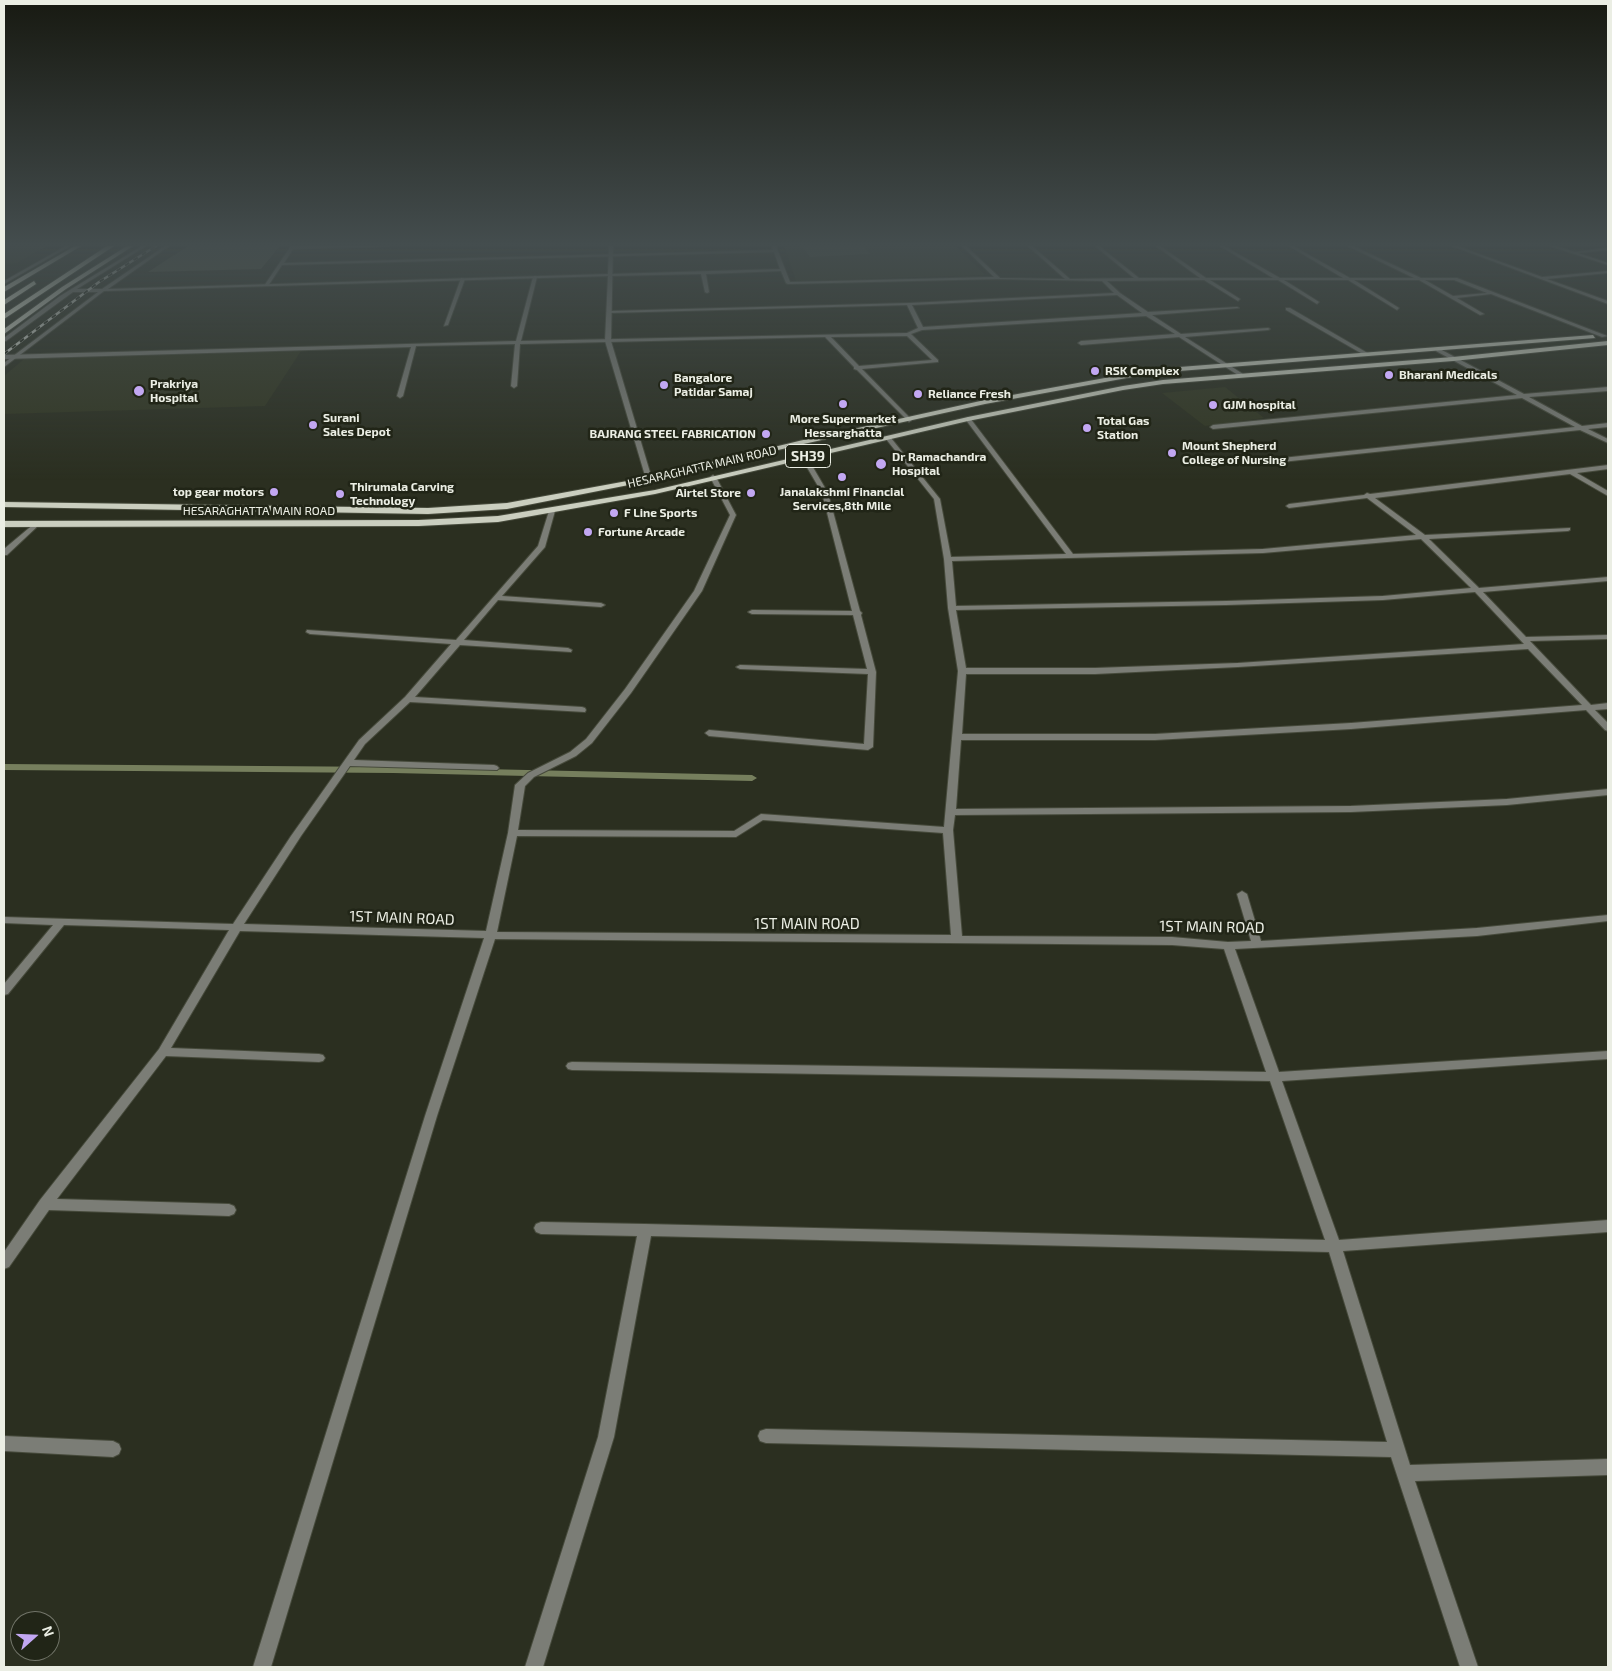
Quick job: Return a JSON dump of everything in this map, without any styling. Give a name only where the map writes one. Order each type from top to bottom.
[{"type":"highway","points":[[4,332],[15,324]]},
{"type":"main road","name":"HESARAGHATTA MAIN ROAD","points":[[4,505],[428,511],[507,506],[650,479],[799,443],[985,402],[1154,371],[1607,338]]},
{"type":"main road","name":"HESARAGHATTA MAIN ROAD","points":[[4,524],[419,523],[498,519],[552,512],[655,492],[968,419],[1123,388],[1241,375],[1453,359],[1607,338]]},
{"type":"street","points":[[4,340],[26,324]]},
{"type":"street","points":[[4,365],[58,324]]},
{"type":"street","points":[[514,386],[518,342],[523,324]]},
{"type":"street","points":[[609,324],[608,341],[650,479]]},
{"type":"street","points":[[919,324],[921,328]]},
{"type":"street","points":[[4,357],[414,344],[908,334],[921,328],[986,324]]},
{"type":"street","points":[[1163,324],[1241,375]]},
{"type":"street","points":[[1314,324],[1368,355]]},
{"type":"street","points":[[1571,324],[1607,338]]},
{"type":"street","points":[[1081,343],[1268,329]]},
{"type":"street","points":[[856,368],[936,361],[908,334]]},
{"type":"street","points":[[827,336],[856,368],[909,420]]},
{"type":"street","points":[[400,396],[414,344]]},
{"type":"street","points":[[1438,350],[1581,428],[1608,440]]},
{"type":"street","points":[[1213,427],[1523,396],[1608,390]]},
{"type":"street","points":[[968,419],[1071,556]]},
{"type":"street","points":[[1263,462],[1608,425]]},
{"type":"street","points":[[889,438],[937,499],[948,559],[952,608],[962,671],[948,830],[958,940]]},
{"type":"street","points":[[709,733],[868,746],[872,672],[825,493],[804,457]]},
{"type":"street","points":[[1290,506],[1608,467]]},
{"type":"street","points":[[1570,471],[1608,494]]},
{"type":"street","points":[[262,1667],[431,1116],[491,935],[513,832],[520,785],[531,776],[573,754],[589,741],[628,691],[698,591],[733,515],[713,477]]},
{"type":"street","points":[[1367,496],[1423,538],[1476,588],[1522,639],[1608,728]]},
{"type":"street","points":[[4,1263],[45,1204],[163,1052],[236,928],[296,836],[362,742],[408,699],[540,546],[552,512]]},
{"type":"street","points":[[4,553],[37,524]]},
{"type":"street","points":[[948,559],[1263,551],[1568,529]]},
{"type":"street","points":[[4,544],[14,544]]},
{"type":"street","points":[[952,608],[1226,604],[1364,598],[1608,579]]},
{"type":"street","points":[[497,598],[601,605]]},
{"type":"street","points":[[752,612],[858,613]]},
{"type":"street","points":[[310,632],[568,650]]},
{"type":"street","points":[[1522,639],[1608,637]]},
{"type":"street","points":[[962,671],[1095,671],[1238,665],[1529,646]]},
{"type":"street","points":[[740,667],[872,672]]},
{"type":"street","points":[[408,699],[582,710]]},
{"type":"street","points":[[956,737],[1155,738],[1351,726],[1608,706]]},
{"type":"street","points":[[348,763],[494,768]]},
{"type":"street","points":[[951,812],[1351,809],[1507,802],[1608,792]]},
{"type":"street","points":[[513,832],[736,834],[761,817],[948,830]]},
{"type":"street","points":[[1242,894],[1257,944]]},
{"type":"street","name":"1ST MAIN ROAD","points":[[4,920],[491,935],[1172,941],[1228,946],[1477,932],[1608,918]]},
{"type":"street","points":[[4,991],[62,921]]},
{"type":"street","points":[[1228,946],[1334,1246],[1397,1450],[1469,1667]]},
{"type":"street","points":[[163,1052],[319,1058]]},
{"type":"street","points":[[572,1066],[1274,1076],[1608,1056]]},
{"type":"street","points":[[45,1204],[229,1210]]},
{"type":"street","points":[[541,1228],[1334,1246],[1608,1226]]},
{"type":"street","points":[[534,1667],[606,1437],[645,1230]]},
{"type":"street","points":[[766,1436],[1397,1450]]},
{"type":"street","points":[[4,1443],[113,1449]]},
{"type":"street","points":[[1405,1474],[1608,1467]]},
{"type":"shaded area","name":"Prakriya Hospital","points":[[301,351],[265,406],[4,414],[4,376],[24,359]]},
{"type":"shaded area","name":"GJM hospital","points":[[1225,387],[1264,418],[1205,426],[1162,393]]},
{"type":"waterway","points":[[4,767],[393,770],[752,778]]},
{"type":"railway","points":[[4,354],[44,324]]},
{"type":"place","name":"RSK Complex","points":[[1095,371]]},
{"type":"place","name":"Bharani Medicals","points":[[1389,375]]},
{"type":"place","name":"Bangalore Patidar Samaj","points":[[664,385]]},
{"type":"place","name":"Prakriya Hospital","points":[[139,391]]},
{"type":"place","name":"Reliance Fresh","points":[[918,394]]},
{"type":"place","name":"More Supermarket Hessarghatta","points":[[843,404]]},
{"type":"place","name":"GJM hospital","points":[[1213,405]]},
{"type":"place","name":"Surani Sales Depot","points":[[313,425]]},
{"type":"place","name":"Total Gas Station","points":[[1087,428]]},
{"type":"place","name":"BAJRANG STEEL FABRICATION","points":[[766,434]]},
{"type":"place","name":"Mount Shepherd College of Nursing","points":[[1172,453]]},
{"type":"place","name":"Dr Ramachandra Hospital","points":[[881,464]]},
{"type":"place","name":"Janalakshmi Financial Services,8th Mile","points":[[842,477]]},
{"type":"place","name":"top gear motors","points":[[274,492]]},
{"type":"place","name":"Airtel Store","points":[[751,493]]},
{"type":"place","name":"Thirumala Carving Technology","points":[[340,494]]},
{"type":"place","name":"F Line Sports","points":[[614,513]]},
{"type":"place","name":"Fortune Arcade","points":[[588,532]]}]
